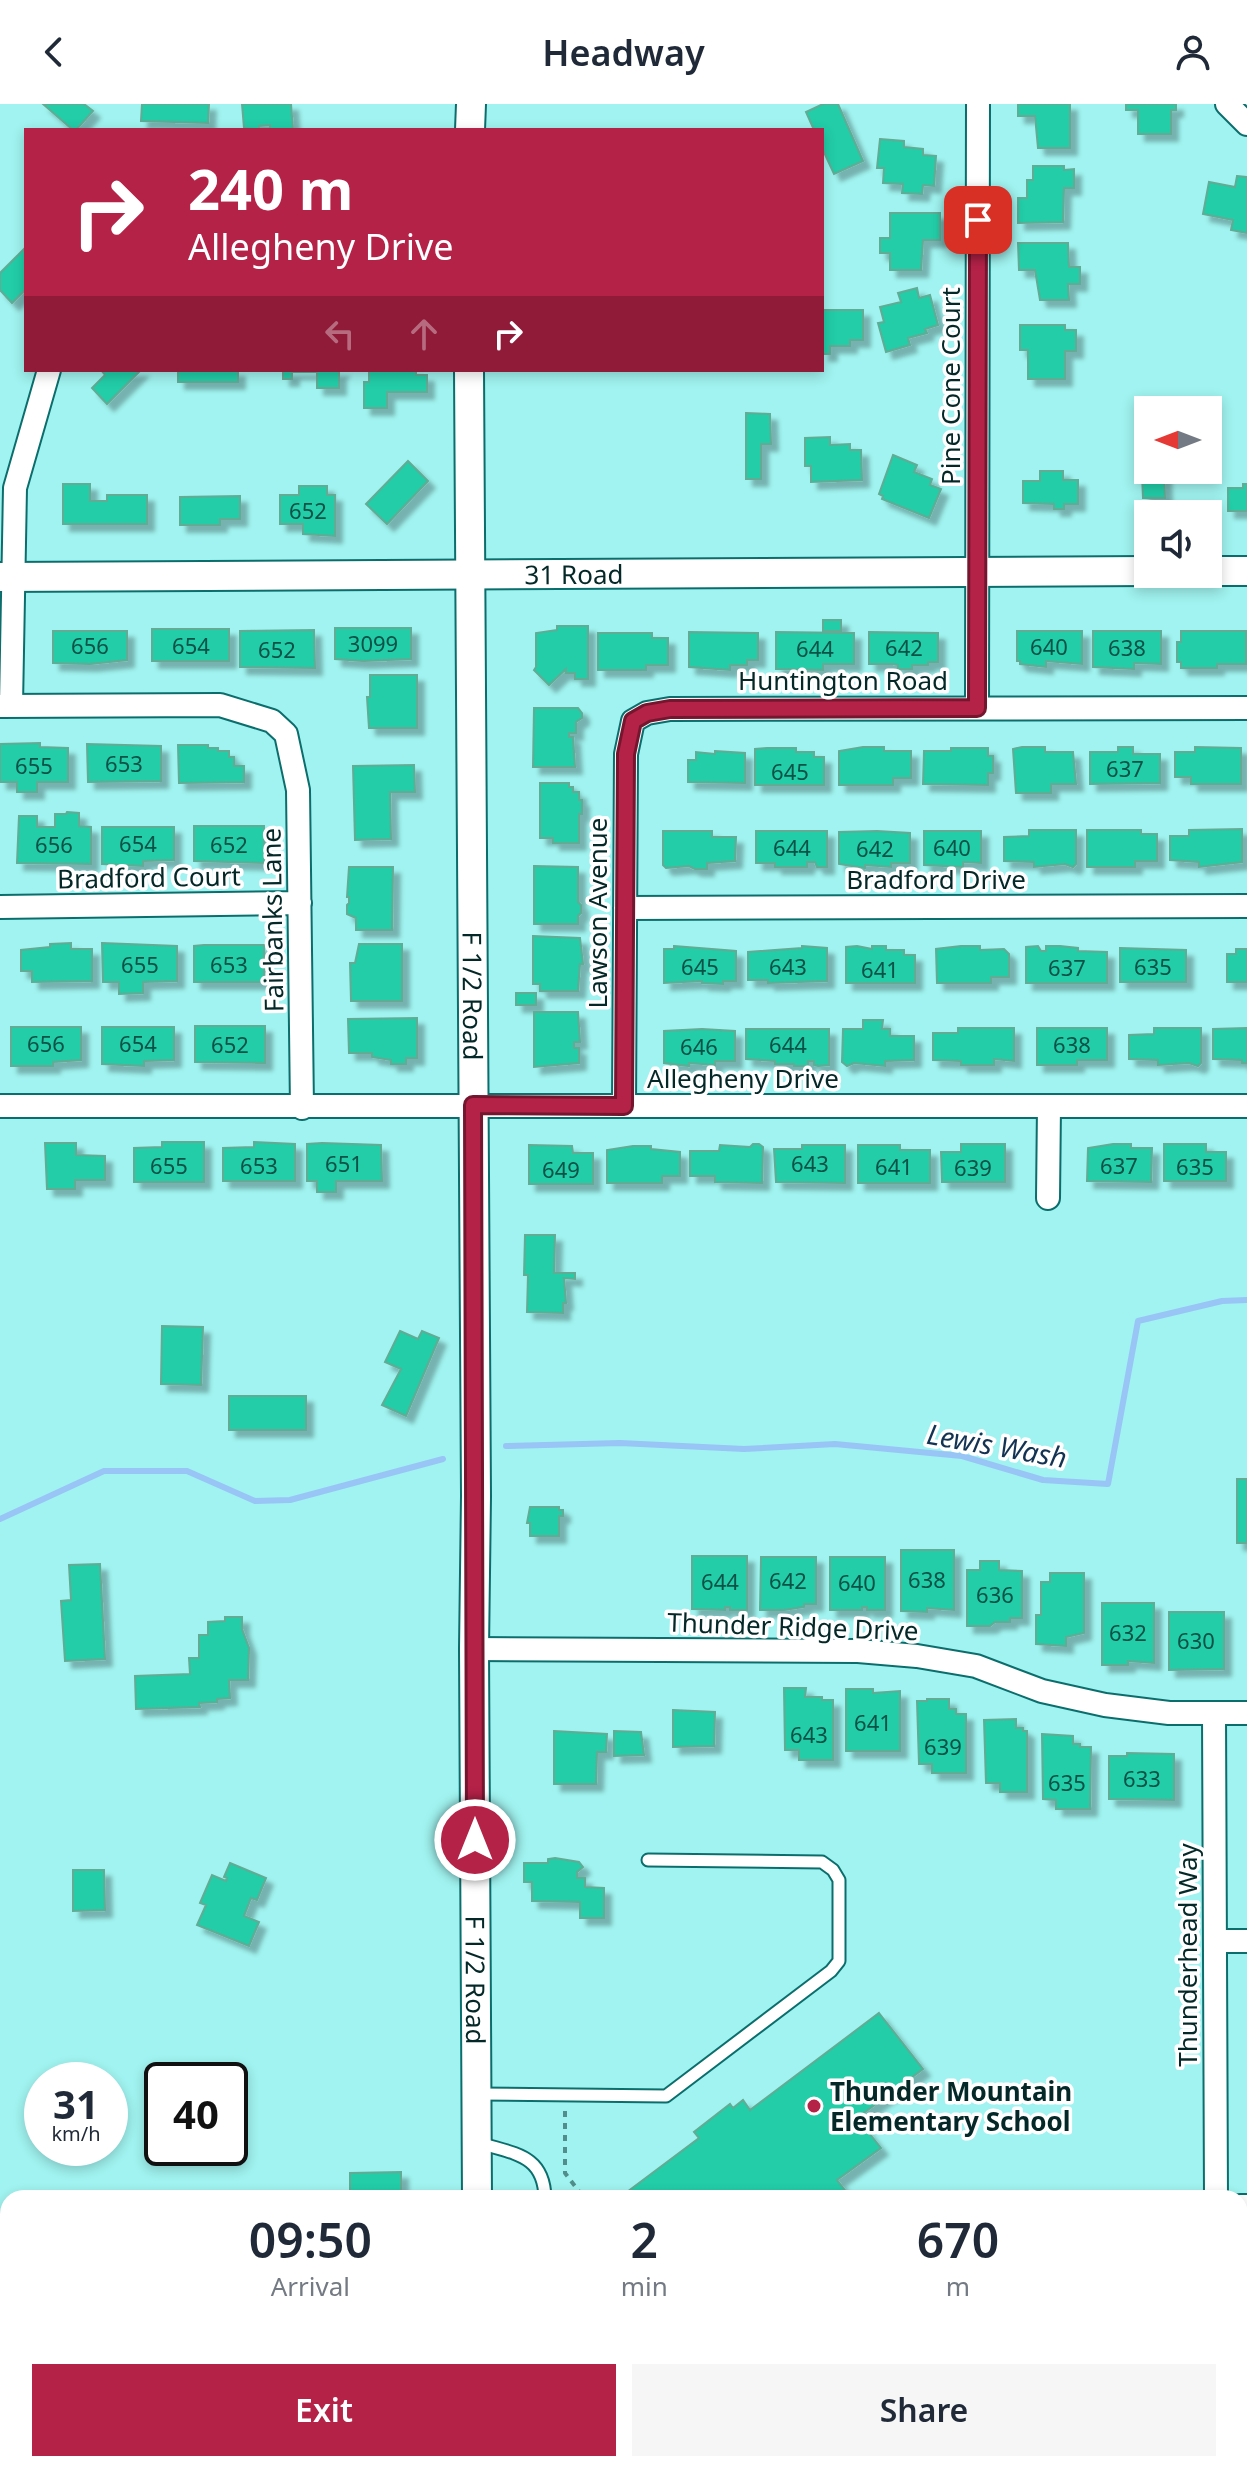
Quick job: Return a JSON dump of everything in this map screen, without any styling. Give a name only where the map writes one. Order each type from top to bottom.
[{"type":"street","points":[[470,128],[471,104]]},
{"type":"street","name":"Pine Cone Court","points":[[977,708],[978,104]]},
{"type":"street","points":[[1227,104],[1247,124]]},
{"type":"street","points":[[6,706],[7,577],[15,488],[48,372]]},
{"type":"street","name":"F 1/2 Road","points":[[469,372],[477,2190]]},
{"type":"street","name":"31 Road","points":[[7,577],[1134,571]]},
{"type":"street","points":[[1222,571],[1247,571]]},
{"type":"street","name":"Fairbanks Lane","points":[[6,706],[220,705],[272,721],[286,734],[298,790],[302,1108]]},
{"type":"street","name":"Huntington Road","points":[[633,721],[647,713],[670,709],[1247,708]]},
{"type":"street","name":"Lawson Avenue","points":[[624,1106],[626,754],[633,721]]},
{"type":"street","name":"Bradford Court","points":[[0,907],[300,903]]},
{"type":"street","name":"Bradford Drive","points":[[625,908],[1247,906]]},
{"type":"street","name":"Allegheny Drive","points":[[0,1106],[1247,1106]]},
{"type":"street","points":[[1048,1198],[1049,1106]]},
{"type":"street","name":"Thunder Ridge Drive","points":[[474,1649],[858,1651],[917,1656],[976,1666],[1042,1691],[1105,1705],[1169,1713],[1247,1713]]},
{"type":"street","name":"Thunderhead Way","points":[[1214,1713],[1216,2190]]},
{"type":"street","points":[[1215,1941],[1247,1941]]},
{"type":"lane","points":[[476,2094],[666,2096],[831,1971],[839,1961],[839,1880],[833,1870],[822,1862],[648,1860]]},
{"type":"lane","points":[[477,2142],[527,2159],[538,2167],[545,2190]]},
{"type":"path","points":[[565,2095],[565,2173],[578,2190]]},
{"type":"building","points":[[43,104],[84,104],[93,111],[78,128],[71,128]]},
{"type":"building","points":[[142,104],[209,104],[208,123],[141,121]]},
{"type":"building","points":[[242,104],[291,104],[293,128],[270,128],[270,125],[244,128]]},
{"type":"building","points":[[823,104],[838,104],[863,161],[834,174],[824,152],[824,128],[813,128],[806,112]]},
{"type":"building","points":[[1018,104],[1070,104],[1070,148],[1038,148],[1035,116],[1018,116]]},
{"type":"building","points":[[1126,104],[1176,104],[1176,110],[1171,110],[1171,134],[1138,134],[1138,110],[1126,110]]},
{"type":"building","points":[[880,139],[904,141],[904,147],[923,149],[923,155],[936,156],[934,186],[923,185],[922,194],[902,193],[903,184],[883,183],[884,168],[877,168]]},
{"type":"building","points":[[1033,166],[1074,169],[1074,188],[1064,188],[1063,222],[1018,223],[1018,198],[1027,198],[1027,180],[1033,180]]},
{"type":"building","points":[[1237,176],[1247,177],[1247,233],[1231,230],[1233,220],[1203,214],[1209,182],[1235,187]]},
{"type":"building","points":[[890,213],[940,213],[940,240],[923,240],[921,270],[890,270],[890,253],[880,253],[880,238],[890,238]]},
{"type":"building","points":[[1018,243],[1068,243],[1069,267],[1080,267],[1080,284],[1068,284],[1069,300],[1040,300],[1035,270],[1019,270]]},
{"type":"building","points":[[24,249],[24,291],[12,303],[0,290],[0,273]]},
{"type":"building","points":[[917,288],[919,298],[930,295],[938,325],[925,329],[927,333],[908,338],[910,345],[886,352],[878,323],[884,322],[880,307],[901,302],[898,293]]},
{"type":"building","points":[[824,310],[863,310],[863,340],[850,340],[850,346],[830,346],[830,354],[824,354]]},
{"type":"building","points":[[1020,325],[1065,325],[1065,330],[1076,330],[1076,351],[1065,351],[1065,379],[1028,379],[1028,350],[1020,350]]},
{"type":"building","points":[[103,372],[139,372],[107,404],[92,388],[105,375]]},
{"type":"building","points":[[178,372],[238,372],[238,382],[178,382]]},
{"type":"building","points":[[283,372],[292,372],[292,379],[283,379]]},
{"type":"building","points":[[317,372],[339,372],[339,388],[317,388]]},
{"type":"building","points":[[369,372],[416,372],[416,375],[427,375],[427,392],[387,392],[387,408],[364,408],[364,382],[369,382]]},
{"type":"building","points":[[746,413],[770,414],[771,444],[761,444],[761,479],[746,479]]},
{"type":"building","points":[[830,437],[830,445],[850,444],[850,450],[861,450],[862,480],[811,482],[811,466],[805,466],[805,438]]},
{"type":"building","points":[[893,455],[917,465],[914,472],[932,479],[930,485],[941,489],[929,518],[882,499],[883,496],[879,494]]},
{"type":"building","points":[[408,461],[428,481],[387,524],[366,504]]},
{"type":"building","points":[[1040,471],[1063,471],[1063,480],[1078,480],[1078,504],[1064,504],[1064,509],[1054,509],[1054,504],[1023,503],[1023,481],[1040,481]]},
{"type":"building","points":[[63,484],[90,484],[90,501],[107,501],[107,495],[147,495],[147,524],[63,524]]},
{"type":"building","points":[[1142,484],[1164,484],[1165,498],[1143,498]]},
{"type":"building","points":[[1243,484],[1247,484],[1247,511],[1228,511],[1228,488],[1243,488]]},
{"type":"building","points":[[299,486],[327,486],[327,495],[335,495],[335,536],[303,534],[303,524],[280,524],[280,495],[299,495]]},
{"type":"building","points":[[240,496],[240,519],[220,519],[220,525],[180,525],[180,497]]},
{"type":"building","points":[[823,620],[841,620],[841,631],[823,631]]},
{"type":"building","points":[[557,626],[588,626],[588,679],[575,679],[575,673],[566,673],[566,669],[549,685],[534,670],[536,633],[557,630]]},
{"type":"building","points":[[335,628],[411,628],[411,659],[335,659]]},
{"type":"building","points":[[152,629],[229,629],[229,661],[152,661]]},
{"type":"building","points":[[314,630],[315,668],[240,667],[240,631]]},
{"type":"building","points":[[53,631],[127,631],[127,660],[90,664],[53,663]]},
{"type":"building","points":[[1017,631],[1082,631],[1082,664],[1046,661],[1046,667],[1020,664],[1017,661]]},
{"type":"building","points":[[1093,631],[1161,631],[1161,664],[1134,663],[1134,669],[1093,667]]},
{"type":"building","points":[[1181,631],[1246,631],[1246,664],[1181,668],[1181,662],[1177,662],[1177,642],[1181,642]]},
{"type":"building","points":[[689,632],[758,633],[758,660],[747,660],[747,665],[730,665],[730,670],[689,667]]},
{"type":"building","points":[[776,632],[854,633],[854,664],[823,664],[823,670],[776,669]]},
{"type":"building","points":[[869,632],[938,633],[938,662],[912,665],[912,669],[898,669],[898,665],[893,664],[869,664]]},
{"type":"building","points":[[598,633],[652,633],[652,638],[668,638],[668,665],[646,665],[646,670],[598,670]]},
{"type":"building","points":[[370,675],[417,675],[417,728],[369,728],[367,697],[370,697]]},
{"type":"building","points":[[534,708],[578,708],[582,713],[582,718],[576,722],[576,733],[569,733],[569,737],[573,737],[575,767],[533,767]]},
{"type":"building","points":[[40,743],[40,747],[68,748],[68,782],[37,782],[37,792],[17,792],[17,782],[0,782],[0,744]]},
{"type":"building","points":[[87,744],[161,746],[161,781],[88,782]]},
{"type":"building","points":[[178,745],[208,745],[208,748],[218,748],[218,751],[229,751],[229,757],[234,757],[234,766],[244,766],[244,782],[179,783]]},
{"type":"building","points":[[863,747],[911,751],[911,778],[893,778],[893,785],[839,785],[839,751]]},
{"type":"building","points":[[1045,747],[1045,752],[1073,752],[1076,784],[1051,784],[1051,793],[1016,793],[1013,749]]},
{"type":"building","points":[[1118,747],[1133,747],[1133,754],[1160,754],[1160,783],[1090,784],[1090,752],[1118,752]]},
{"type":"building","points":[[1195,747],[1241,748],[1241,784],[1191,784],[1191,777],[1175,777],[1175,752],[1195,752]]},
{"type":"building","points":[[796,748],[796,752],[814,752],[814,757],[824,757],[824,785],[755,785],[755,749]]},
{"type":"building","points":[[951,748],[988,748],[988,756],[993,756],[993,773],[988,773],[988,785],[923,784],[924,751],[951,751]]},
{"type":"building","points":[[715,751],[745,753],[745,783],[688,782],[688,760],[696,760],[696,752],[715,754]]},
{"type":"building","points":[[414,765],[415,792],[390,792],[391,839],[355,840],[353,766]]},
{"type":"building","points":[[540,783],[569,783],[573,792],[579,792],[582,814],[579,814],[579,843],[553,843],[553,838],[540,838]]},
{"type":"building","points":[[79,813],[79,826],[91,827],[91,864],[17,863],[19,816],[37,816],[37,827],[55,827],[55,814]]},
{"type":"building","points":[[194,826],[264,826],[264,863],[194,861]]},
{"type":"building","points":[[102,827],[174,827],[174,860],[143,861],[143,866],[102,864]]},
{"type":"building","points":[[1242,829],[1242,862],[1199,867],[1199,862],[1170,860],[1170,836],[1189,836],[1189,830]]},
{"type":"building","points":[[1029,830],[1076,830],[1076,864],[1073,867],[1065,864],[1034,867],[1034,862],[1004,861],[1004,837],[1029,836]]},
{"type":"building","points":[[1087,830],[1141,830],[1141,834],[1157,834],[1157,861],[1135,861],[1135,867],[1087,867]]},
{"type":"building","points":[[663,831],[712,831],[712,837],[736,837],[735,861],[707,863],[707,869],[689,866],[666,868],[663,865]]},
{"type":"building","points":[[756,831],[827,831],[827,867],[817,867],[815,862],[807,862],[807,867],[775,867],[775,863],[756,863]]},
{"type":"building","points":[[924,831],[981,831],[981,863],[963,862],[963,867],[924,865]]},
{"type":"building","points":[[839,832],[910,833],[910,863],[891,863],[891,867],[865,865],[865,868],[839,864]]},
{"type":"building","points":[[534,866],[578,867],[581,913],[578,924],[534,924]]},
{"type":"building","points":[[349,867],[393,867],[392,930],[356,930],[356,918],[347,914]]},
{"type":"building","points":[[533,936],[580,938],[583,964],[580,964],[578,991],[540,991],[540,984],[533,984]]},
{"type":"building","points":[[71,943],[71,949],[92,949],[92,981],[32,982],[32,971],[21,971],[21,950]]},
{"type":"building","points":[[102,943],[177,946],[177,981],[143,982],[143,993],[119,994],[119,982],[103,982]]},
{"type":"building","points":[[359,944],[402,944],[402,1001],[351,1001],[350,963],[355,963]]},
{"type":"building","points":[[264,945],[264,982],[194,982],[194,946]]},
{"type":"building","points":[[674,946],[736,951],[736,981],[723,981],[723,984],[702,981],[664,983],[664,949],[674,949]]},
{"type":"building","points":[[802,946],[827,948],[827,981],[768,983],[768,980],[748,980],[748,952]]},
{"type":"building","points":[[872,946],[886,946],[886,950],[904,950],[904,955],[915,955],[915,983],[846,983],[846,947],[872,949]]},
{"type":"building","points":[[980,946],[980,950],[1004,949],[1009,954],[1009,977],[991,977],[991,983],[937,983],[936,949]]},
{"type":"building","points":[[1038,946],[1041,951],[1046,951],[1046,946],[1060,946],[1078,948],[1078,951],[1107,952],[1107,983],[1026,983],[1026,947]]},
{"type":"building","points":[[1120,948],[1186,950],[1186,982],[1120,982]]},
{"type":"building","points":[[1236,949],[1247,949],[1247,982],[1227,982],[1227,954],[1236,954]]},
{"type":"building","points":[[516,993],[536,993],[536,1005],[516,1005]]},
{"type":"building","points":[[534,1012],[578,1012],[580,1042],[574,1042],[574,1048],[579,1048],[579,1063],[534,1067]]},
{"type":"building","points":[[417,1018],[417,1058],[406,1058],[406,1064],[391,1064],[391,1060],[372,1057],[372,1053],[349,1053],[348,1019]]},
{"type":"building","points":[[863,1020],[883,1020],[882,1029],[890,1029],[890,1036],[914,1036],[914,1060],[885,1061],[885,1066],[854,1063],[847,1066],[842,1062],[843,1029],[863,1029]]},
{"type":"building","points":[[195,1026],[265,1026],[265,1063],[195,1062]]},
{"type":"building","points":[[11,1027],[81,1027],[81,1060],[53,1062],[53,1066],[11,1066]]},
{"type":"building","points":[[102,1027],[174,1027],[174,1060],[144,1061],[144,1066],[102,1064]]},
{"type":"building","points":[[958,1028],[1014,1028],[1014,1061],[994,1059],[994,1065],[961,1065],[961,1061],[933,1060],[933,1033],[958,1033]]},
{"type":"building","points":[[1037,1028],[1107,1028],[1107,1060],[1077,1060],[1077,1065],[1037,1065]]},
{"type":"building","points":[[1154,1028],[1201,1028],[1201,1063],[1198,1066],[1189,1063],[1158,1065],[1158,1060],[1129,1059],[1129,1035],[1154,1034]]},
{"type":"building","points":[[1247,1028],[1247,1063],[1213,1059],[1213,1029]]},
{"type":"building","points":[[746,1029],[829,1029],[829,1065],[818,1066],[814,1065],[814,1061],[808,1061],[808,1066],[794,1066],[746,1059]]},
{"type":"building","points":[[664,1031],[735,1031],[735,1061],[715,1061],[715,1065],[689,1063],[689,1066],[664,1063]]},
{"type":"building","points":[[162,1142],[204,1142],[204,1182],[134,1182],[134,1148],[162,1147]]},
{"type":"building","points":[[254,1142],[295,1144],[295,1181],[223,1181],[223,1148],[254,1147]]},
{"type":"building","points":[[45,1143],[76,1143],[76,1155],[105,1156],[105,1180],[75,1180],[75,1189],[47,1189]]},
{"type":"building","points":[[307,1144],[381,1145],[382,1181],[336,1181],[336,1192],[317,1192],[317,1181],[307,1181]]},
{"type":"building","points":[[753,1144],[763,1147],[762,1183],[715,1182],[715,1176],[690,1176],[690,1151],[719,1151],[720,1145],[750,1147]]},
{"type":"building","points":[[961,1144],[1005,1144],[1005,1182],[942,1182],[941,1152],[961,1152]]},
{"type":"building","points":[[1113,1144],[1152,1148],[1151,1182],[1087,1181],[1088,1148]]},
{"type":"building","points":[[1164,1144],[1206,1144],[1206,1152],[1226,1152],[1226,1181],[1164,1181]]},
{"type":"building","points":[[529,1145],[572,1146],[573,1153],[593,1153],[593,1184],[529,1184]]},
{"type":"building","points":[[802,1145],[845,1145],[845,1183],[776,1182],[774,1149],[802,1149]]},
{"type":"building","points":[[858,1145],[900,1145],[900,1150],[930,1150],[930,1183],[858,1183]]},
{"type":"building","points":[[633,1146],[680,1152],[680,1176],[662,1176],[662,1183],[607,1183],[607,1150]]},
{"type":"building","points":[[525,1235],[555,1235],[554,1273],[575,1273],[575,1279],[564,1278],[566,1303],[563,1303],[563,1313],[527,1312]]},
{"type":"building","points":[[162,1326],[203,1327],[201,1385],[161,1384]]},
{"type":"building","points":[[400,1331],[418,1339],[422,1331],[439,1338],[406,1416],[382,1405],[401,1369],[385,1362]]},
{"type":"building","points":[[229,1396],[306,1396],[306,1430],[229,1430]]},
{"type":"building","points":[[1237,1479],[1247,1479],[1247,1543],[1237,1543]]},
{"type":"building","points":[[530,1507],[559,1507],[563,1510],[563,1516],[559,1516],[559,1536],[530,1536],[530,1523],[527,1523]]},
{"type":"building","points":[[901,1550],[954,1550],[954,1610],[927,1608],[927,1612],[901,1611]]},
{"type":"building","points":[[692,1556],[747,1556],[747,1610],[730,1610],[730,1607],[725,1607],[725,1610],[692,1609]]},
{"type":"building","points":[[761,1557],[816,1557],[816,1604],[784,1610],[760,1610]]},
{"type":"building","points":[[830,1557],[885,1557],[885,1610],[862,1607],[862,1610],[830,1610]]},
{"type":"building","points":[[980,1561],[999,1561],[999,1570],[1022,1571],[1022,1618],[1010,1618],[1010,1622],[995,1622],[990,1626],[967,1626],[967,1570],[980,1570]]},
{"type":"building","points":[[100,1564],[105,1659],[65,1661],[61,1601],[71,1600],[69,1565]]},
{"type":"building","points":[[1050,1573],[1084,1573],[1084,1633],[1066,1637],[1066,1646],[1036,1644],[1036,1615],[1041,1615],[1041,1582],[1050,1582]]},
{"type":"building","points":[[1102,1603],[1154,1603],[1154,1663],[1128,1661],[1128,1665],[1102,1665]]},
{"type":"building","points":[[1169,1612],[1224,1612],[1224,1669],[1169,1670]]},
{"type":"building","points":[[225,1617],[242,1617],[242,1629],[249,1648],[248,1680],[229,1680],[230,1698],[199,1703],[200,1707],[136,1709],[135,1676],[190,1674],[189,1658],[199,1658],[199,1635],[208,1635],[208,1622],[225,1621]]},
{"type":"building","points":[[784,1688],[806,1688],[805,1697],[833,1700],[833,1760],[799,1760],[799,1750],[785,1750]]},
{"type":"building","points":[[846,1689],[873,1689],[873,1693],[900,1691],[900,1751],[846,1751]]},
{"type":"building","points":[[949,1699],[949,1709],[956,1709],[956,1714],[966,1714],[966,1773],[932,1773],[932,1764],[919,1764],[917,1701]]},
{"type":"building","points":[[673,1710],[715,1712],[714,1746],[673,1747]]},
{"type":"building","points":[[1016,1719],[1016,1728],[1027,1731],[1027,1792],[1000,1792],[1000,1783],[986,1783],[984,1720]]},
{"type":"building","points":[[554,1731],[607,1734],[606,1752],[597,1752],[596,1784],[554,1784]]},
{"type":"building","points":[[614,1731],[641,1732],[644,1755],[614,1756]]},
{"type":"building","points":[[1042,1734],[1073,1736],[1073,1744],[1091,1747],[1090,1809],[1056,1809],[1056,1800],[1043,1799]]},
{"type":"building","points":[[1127,1753],[1174,1754],[1174,1800],[1109,1799],[1109,1756],[1127,1756]]},
{"type":"building","points":[[548,1859],[579,1862],[583,1867],[577,1872],[577,1878],[585,1878],[585,1887],[604,1888],[604,1918],[580,1918],[580,1902],[532,1901],[532,1882],[524,1882],[524,1863],[548,1863]]},
{"type":"building","points":[[230,1863],[266,1878],[257,1900],[251,1898],[244,1916],[259,1922],[249,1946],[197,1925],[206,1905],[200,1903],[212,1875],[226,1881],[224,1877]]},
{"type":"building","points":[[73,1870],[104,1870],[105,1910],[73,1911]]},
{"type":"building","name":"Thunder Mountain Elementary School","points":[[879,2013],[923,2069],[857,2118],[881,2148],[837,2180],[845,2190],[630,2190],[699,2138],[694,2132],[730,2104],[733,2108],[743,2100],[750,2110]]},
{"type":"building","points":[[401,2172],[401,2190],[350,2190],[350,2173]]},
{"type":"waterway","name":"Lewis Wash","points":[[506,1446],[620,1443],[744,1449],[835,1444],[962,1456],[1043,1480],[1108,1484],[1138,1321],[1222,1301],[1247,1300]]},
{"type":"waterway","name":"Lewis Wash","points":[[0,1519],[104,1471],[187,1471],[255,1501],[290,1500],[443,1459]]},
{"type":"place","name":"Thunder Mountain Elementary School","points":[[814,2106]]},
{"type":"route","points":[[475,1840],[473,1105],[624,1106],[626,754],[633,721],[647,713],[670,709],[977,708],[978,220]]}]
